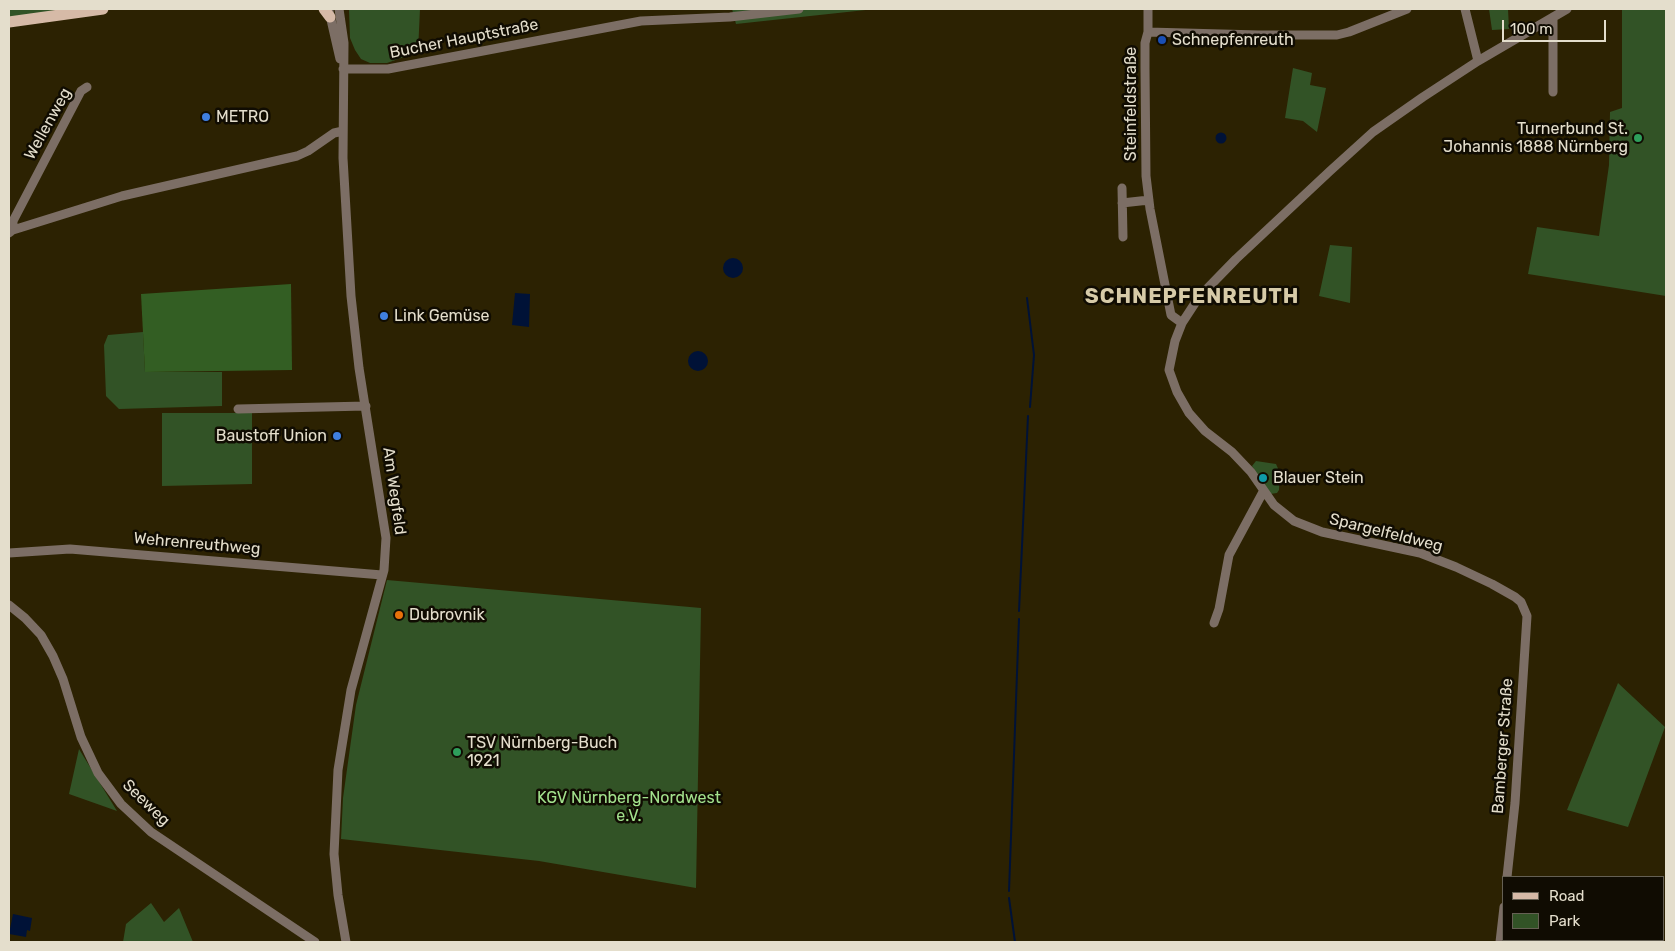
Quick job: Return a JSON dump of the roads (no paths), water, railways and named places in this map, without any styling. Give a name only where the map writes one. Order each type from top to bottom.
[{"type":"main road","points":[[9,22],[103,9]]},
{"type":"street","name":"Am Wegfeld","points":[[340,9],[344,43],[344,171],[351,296],[366,406],[386,528],[386,553],[382,575],[351,690],[338,778],[334,861],[346,942]]},
{"type":"street","name":"Bucher Hauptstraße","points":[[343,69],[388,69],[641,21],[730,17],[799,9]]},
{"type":"street","name":"Steinfeldstraße","points":[[1148,9],[1148,32],[1145,43],[1145,154],[1149,200],[1171,314],[1182,323]]},
{"type":"street","points":[[1148,32],[1337,35],[1407,9]]},
{"type":"street","points":[[1465,9],[1478,62]]},
{"type":"street","points":[[1182,323],[1210,284],[1373,132],[1478,62],[1567,9]]},
{"type":"street","name":"Am Wegfeld","points":[[327,12],[343,69]]},
{"type":"street","points":[[1553,17],[1553,92]]},
{"type":"street","name":"Wellenweg","points":[[11,231],[13,221],[81,92],[87,87]]},
{"type":"street","points":[[11,231],[122,196],[297,156],[334,134],[343,132]]},
{"type":"street","points":[[1122,188],[1123,237]]},
{"type":"street","points":[[1122,203],[1149,200]]},
{"type":"street","name":"Spargelfeldweg","points":[[1182,323],[1175,341],[1169,370],[1177,392],[1189,413],[1205,431],[1232,452],[1251,472],[1263,492],[1274,505],[1294,521],[1322,532],[1420,553],[1456,567],[1515,597],[1521,602],[1527,616]]},
{"type":"street","points":[[238,409],[366,406]]},
{"type":"street","points":[[1214,623],[1219,609],[1228,555],[1263,492]]},
{"type":"street","name":"Wehrenreuthweg","points":[[9,553],[70,548],[382,575]]},
{"type":"street","name":"Seeweg","points":[[9,605],[41,635],[53,656],[63,679],[81,737],[98,773],[121,804],[151,832],[315,942]]},
{"type":"street","name":"Bamberger Straße","points":[[1507,876],[1515,803],[1527,616]]},
{"type":"street","points":[[1500,942],[1502,924]]},
{"type":"water","points":[[1221,132],[1227,138],[1221,144],[1215,138]]},
{"type":"water","points":[[733,258],[740,261],[743,268],[740,275],[733,278],[726,275],[723,268],[726,261]]},
{"type":"water","points":[[515,293],[530,294],[529,327],[512,325]]},
{"type":"water","points":[[698,351],[705,354],[708,361],[705,368],[698,371],[691,368],[688,361],[691,354]]},
{"type":"water","points":[[13,914],[32,918],[30,931],[27,930],[26,937],[9,934]]},
{"type":"waterway","points":[[1027,298],[1034,355],[1030,407]]},
{"type":"waterway","points":[[1019,611],[1028,416]]},
{"type":"waterway","points":[[1009,891],[1019,619]]},
{"type":"waterway","points":[[1009,898],[1015,942]]},
{"type":"place","name":"Schnepfenreuth","points":[[1162,40]]},
{"type":"place","name":"METRO","points":[[206,117]]},
{"type":"place","name":"Turnerbund St. Johannis 1888 Nürnberg","points":[[1638,138]]},
{"type":"place","name":"Link Gemüse","points":[[384,316]]},
{"type":"place","name":"Baustoff Union","points":[[337,436]]},
{"type":"place","name":"Blauer Stein","points":[[1263,478]]},
{"type":"place","name":"Dubrovnik","points":[[399,615]]},
{"type":"place","name":"TSV Nürnberg-Buch 1921","points":[[457,752]]},
{"type":"district","name":"SCHNEPFENREUTH","points":[[1192,297]]},
{"type":"park label","name":"KGV Nürnberg-Nordwest e.V.","points":[[629,807]]}]
